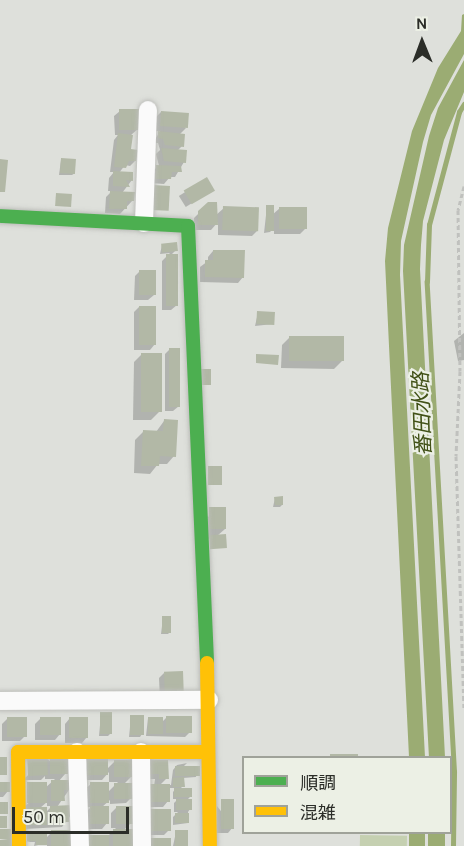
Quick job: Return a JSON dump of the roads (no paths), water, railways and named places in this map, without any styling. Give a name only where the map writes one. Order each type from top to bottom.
[{"type":"street","points":[[144,224],[148,110]]},
{"type":"street","points":[[0,216],[188,226],[209,700],[210,846]]},
{"type":"street","points":[[0,701],[209,700]]},
{"type":"street","points":[[19,846],[9,752],[208,752]]},
{"type":"street","points":[[77,752],[80,846]]},
{"type":"street","points":[[141,752],[142,846]]},
{"type":"water","points":[[464,14],[464,54],[431,115],[401,241],[400,275],[425,756],[409,756],[385,261],[388,228],[412,131],[438,68],[461,31]]},
{"type":"water","name":"番田水路","points":[[464,60],[464,92],[444,140],[423,221],[421,245],[420,269],[445,756],[429,756],[403,271],[404,245],[429,136],[438,108]]},
{"type":"water","points":[[409,834],[425,834],[425,846],[409,846]]},
{"type":"water","points":[[428,834],[445,834],[445,846],[428,846]]},
{"type":"waterway","name":"番田水路","points":[[453,846],[454,772],[427,282],[429,225],[459,112],[464,104]]}]
